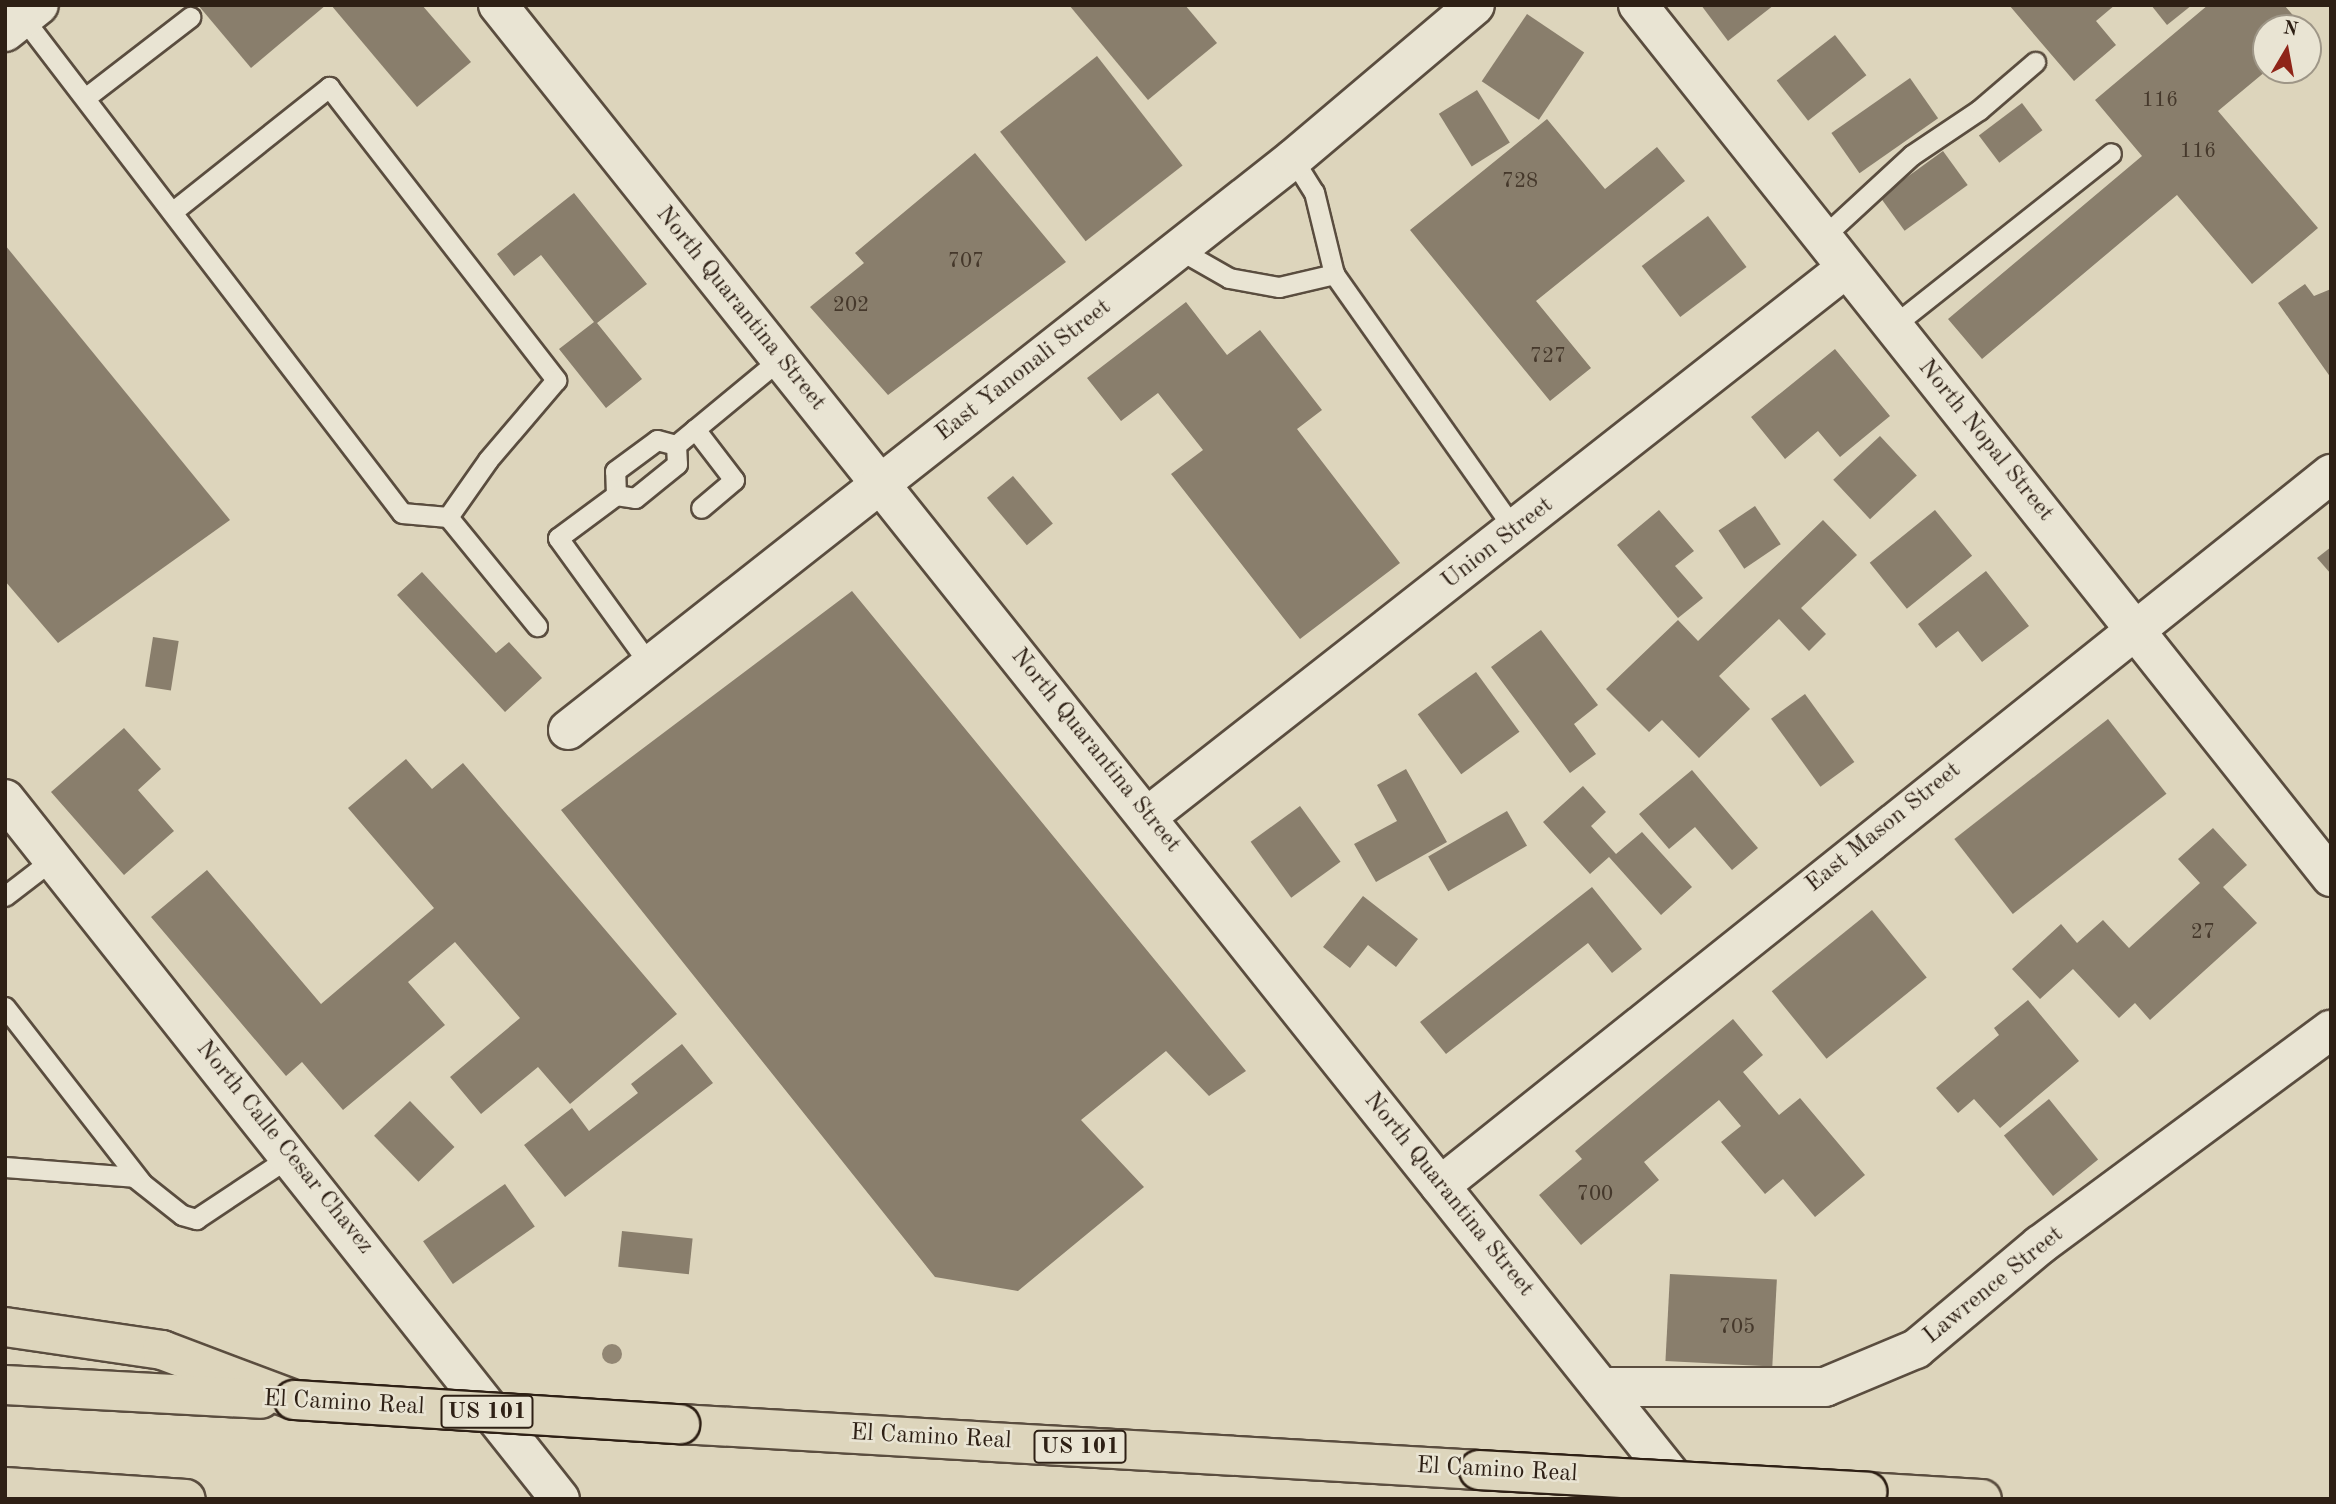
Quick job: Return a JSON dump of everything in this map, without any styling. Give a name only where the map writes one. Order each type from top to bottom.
[{"type":"highway","points":[[5,1327],[162,1350],[294,1400]]},
{"type":"highway","name":"El Camino Real","points":[[5,1385],[1982,1499]]},
{"type":"highway","points":[[5,1487],[186,1499]]},
{"type":"street","name":"North Quarantina Street","points":[[498,5],[1690,1499]]},
{"type":"street","name":"East Yanonali Street","points":[[568,730],[879,483],[1180,250],[1293,159],[1475,5]]},
{"type":"street","name":"North Nopal Street","points":[[1638,5],[1823,237],[1845,269],[2331,877]]},
{"type":"street","name":"Union Street","points":[[1147,816],[1515,531],[1845,269]]},
{"type":"street","name":"East Mason Street","points":[[1440,1186],[2134,628],[2331,474]]},
{"type":"street","name":"North Calle Cesar Chavez","points":[[5,799],[291,1156],[560,1499]]},
{"type":"street","name":"Lawrence Street","points":[[1601,1387],[1825,1387],[1916,1349],[2040,1245],[2331,1030]]},
{"type":"lane","points":[[85,98],[190,17]]},
{"type":"lane","points":[[23,18],[402,513],[448,517],[537,626]]},
{"type":"lane","points":[[1823,237],[1912,155],[1979,110],[2035,62]]},
{"type":"lane","points":[[172,212],[329,87],[556,380],[488,460],[448,517]]},
{"type":"lane","points":[[1893,327],[2111,153]]},
{"type":"lane","points":[[1293,159],[1314,192],[1334,274],[1515,531]]},
{"type":"lane","points":[[1180,250],[1229,278],[1279,287],[1334,274]]},
{"type":"lane","points":[[676,445],[780,359]]},
{"type":"lane","points":[[695,429],[734,480],[701,508]]},
{"type":"lane","points":[[616,495],[615,471],[657,440],[676,445]]},
{"type":"lane","points":[[650,665],[558,538],[616,495],[635,498],[677,464],[676,445]]},
{"type":"lane","points":[[5,896],[53,859]]},
{"type":"lane","points":[[5,1007],[142,1183]]},
{"type":"lane","points":[[5,1167],[134,1177],[182,1215],[196,1219],[291,1156]]},
{"type":"building","points":[[198,5],[326,5],[251,68]]},
{"type":"building","points":[[331,5],[422,5],[471,62],[417,107]]},
{"type":"building","points":[[1069,5],[1185,5],[1217,43],[1148,100]]},
{"type":"building","points":[[1701,5],[1774,5],[1728,41]]},
{"type":"building","points":[[2009,5],[2115,5],[2096,21],[2116,45],[2074,81]]},
{"type":"building","points":[[2151,5],[2192,5],[2167,25]]},
{"type":"building","points":[[2208,5],[2284,5],[2292,14],[2252,14],[2252,83],[2218,111],[2318,228],[2252,284],[2177,195],[1982,359],[1948,319],[2142,156],[2095,100]]},
{"type":"building","points":[[1527,14],[1584,53],[1539,120],[1482,81]]},
{"type":"building","points":[[1835,35],[1866,75],[1808,121],[1777,81]]},
{"type":"building","points":[[1097,56],[1183,166],[1086,241],[1000,132]]},
{"type":"building","points":[[1910,78],[1938,118],[1859,173],[1831,133]]},
{"type":"building","points":[[1477,90],[1510,143],[1472,166],[1439,114]]},
{"type":"building","points":[[2022,103],[2042,130],[1999,163],[1979,135]]},
{"type":"building","points":[[1547,119],[1605,189],[1657,147],[1685,181],[1536,301],[1591,368],[1550,401],[1410,230]]},
{"type":"building","points":[[1943,151],[1968,185],[1905,231],[1880,197]]},
{"type":"building","points":[[975,153],[1066,262],[888,395],[810,307],[864,263],[855,253]]},
{"type":"building","points":[[574,193],[647,284],[597,323],[642,379],[606,408],[559,349],[594,322],[541,255],[514,276],[497,254]]},
{"type":"building","points":[[1708,216],[1747,267],[1680,317],[1642,266]]},
{"type":"building","points":[[5,245],[230,520],[58,643],[5,581]]},
{"type":"building","points":[[2305,284],[2314,296],[2331,289],[2331,378],[2278,303]]},
{"type":"building","points":[[1186,302],[1227,355],[1260,330],[1322,410],[1297,429],[1400,563],[1300,639],[1171,474],[1203,450],[1158,393],[1121,421],[1087,378]]},
{"type":"building","points":[[1835,349],[1890,416],[1840,457],[1818,431],[1785,459],[1751,417]]},
{"type":"building","points":[[1880,436],[1917,475],[1870,519],[1833,480]]},
{"type":"building","points":[[1013,476],[1053,523],[1027,545],[987,498]]},
{"type":"building","points":[[1755,506],[1781,544],[1744,569],[1719,531]]},
{"type":"building","points":[[1659,510],[1694,551],[1675,566],[1703,598],[1678,618],[1617,545]]},
{"type":"building","points":[[1935,510],[1972,556],[1907,609],[1870,563]]},
{"type":"building","points":[[1823,520],[1857,555],[1801,608],[1826,634],[1809,651],[1779,619],[1719,676],[1750,709],[1699,758],[1662,720],[1649,732],[1606,689],[1678,620],[1698,641]]},
{"type":"building","points":[[2331,547],[2331,574],[2317,558]]},
{"type":"building","points":[[1986,571],[2029,626],[1982,662],[1958,631],[1936,648],[1918,624]]},
{"type":"building","points":[[422,572],[496,653],[509,642],[542,678],[505,712],[397,595]]},
{"type":"building","points":[[852,591],[1246,1071],[1209,1096],[1166,1051],[1081,1120],[1144,1187],[1018,1291],[935,1277],[561,810]]},
{"type":"building","points":[[1541,630],[1598,705],[1574,724],[1596,754],[1570,773],[1491,667]]},
{"type":"building","points":[[153,637],[179,641],[171,690],[145,686]]},
{"type":"building","points":[[1476,672],[1519,732],[1461,774],[1418,714]]},
{"type":"building","points":[[1805,694],[1854,762],[1820,787],[1771,719]]},
{"type":"building","points":[[2108,719],[2166,794],[2013,914],[1954,839]]},
{"type":"building","points":[[124,728],[161,769],[138,790],[174,831],[124,875],[51,792]]},
{"type":"building","points":[[406,759],[432,789],[463,763],[677,1014],[570,1104],[538,1067],[481,1114],[450,1077],[520,1018],[455,942],[408,982],[445,1025],[343,1110],[302,1062],[286,1076],[151,917],[207,870],[321,1004],[434,908],[348,808]]},
{"type":"building","points":[[1406,769],[1447,842],[1376,882],[1354,844],[1397,821],[1377,785]]},
{"type":"building","points":[[1692,770],[1758,848],[1732,870],[1695,827],[1669,849],[1639,814]]},
{"type":"building","points":[[1583,786],[1606,812],[1591,826],[1616,854],[1642,832],[1692,887],[1661,915],[1609,857],[1590,874],[1543,822]]},
{"type":"building","points":[[1300,806],[1341,862],[1291,898],[1251,842]]},
{"type":"building","points":[[1507,811],[1527,846],[1448,891],[1428,856]]},
{"type":"building","points":[[2213,828],[2247,865],[2223,887],[2257,923],[2150,1020],[2135,1003],[2119,1018],[2073,969],[2040,999],[2012,969],[2061,924],[2077,943],[2103,920],[2129,948],[2200,883],[2178,859]]},
{"type":"building","points":[[1592,887],[1642,949],[1612,973],[1588,943],[1446,1054],[1420,1022]]},
{"type":"building","points":[[1363,896],[1418,939],[1396,967],[1368,945],[1350,968],[1323,947]]},
{"type":"building","points":[[1872,910],[1927,978],[1826,1059],[1772,991]]},
{"type":"building","points":[[2028,1000],[2079,1061],[2000,1128],[1974,1099],[1958,1113],[1936,1088],[1999,1035],[1994,1028]]},
{"type":"building","points":[[1733,1019],[1763,1055],[1743,1072],[1779,1115],[1800,1098],[1865,1175],[1815,1217],[1783,1179],[1765,1194],[1721,1142],[1741,1126],[1719,1100],[1644,1162],[1659,1180],[1581,1245],[1539,1195],[1582,1159],[1575,1151]]},
{"type":"building","points":[[682,1044],[713,1083],[565,1197],[524,1145],[572,1108],[589,1131],[638,1093],[631,1084]]},
{"type":"building","points":[[2049,1099],[2098,1160],[2053,1196],[2004,1136]]},
{"type":"building","points":[[410,1101],[454,1147],[418,1182],[374,1136]]},
{"type":"building","points":[[505,1184],[535,1227],[453,1284],[423,1241]]},
{"type":"building","points":[[622,1231],[693,1238],[689,1274],[618,1267]]},
{"type":"building","points":[[1670,1274],[1777,1280],[1772,1366],[1665,1361]]}]
